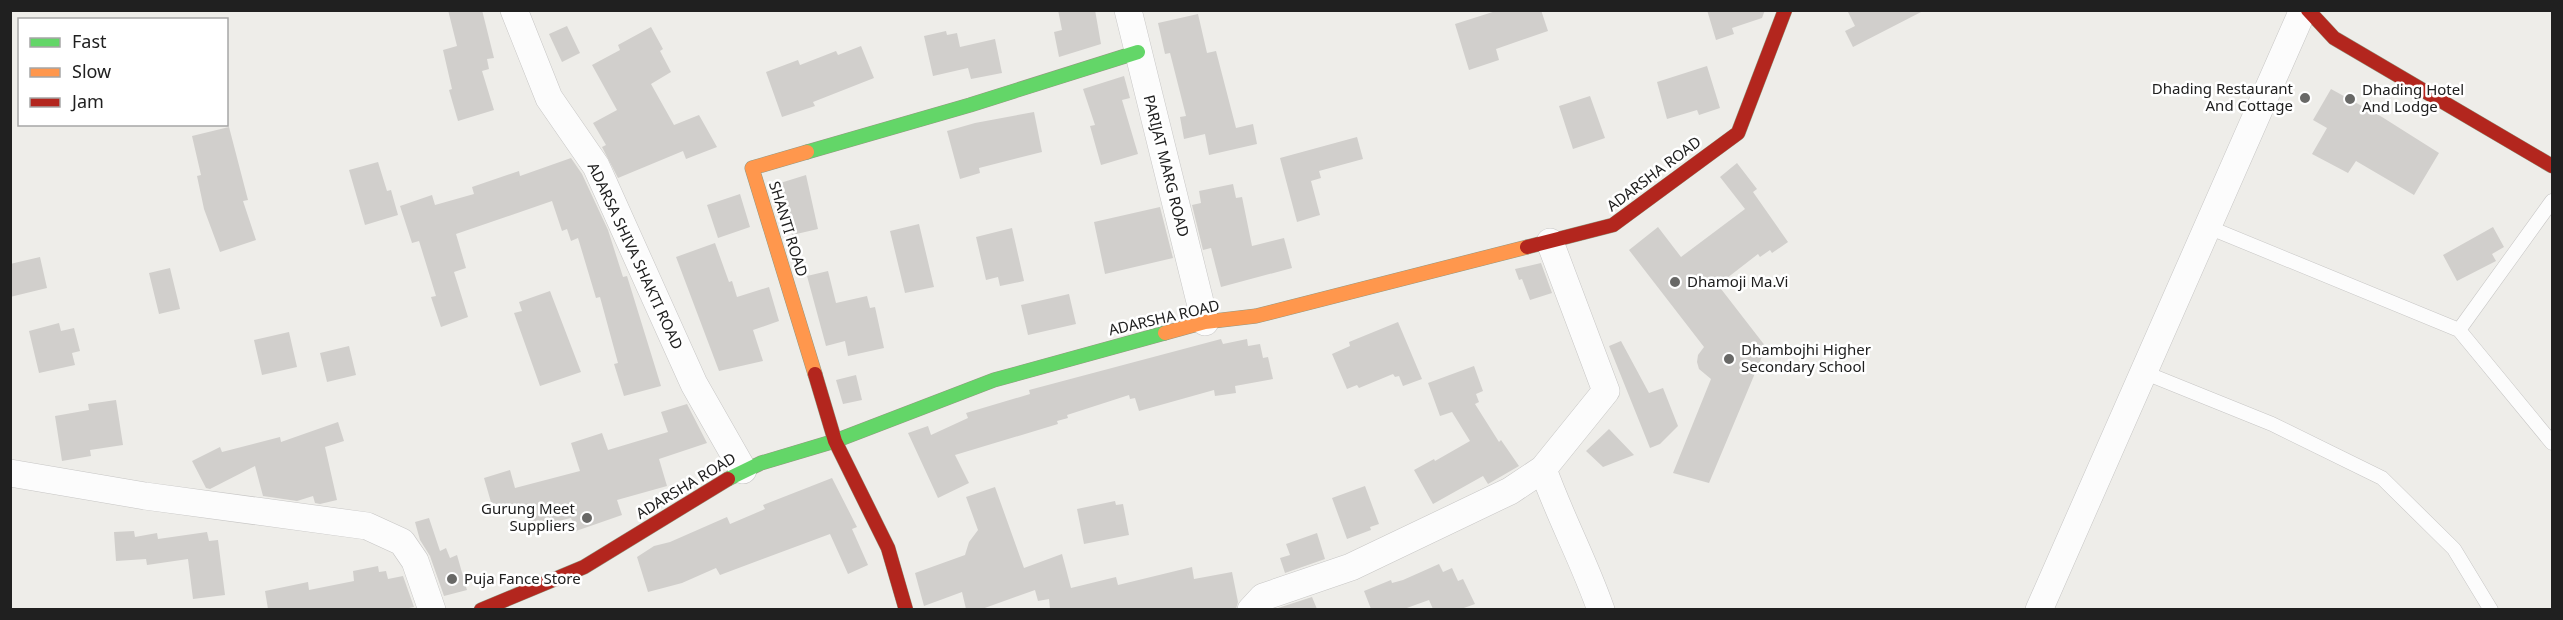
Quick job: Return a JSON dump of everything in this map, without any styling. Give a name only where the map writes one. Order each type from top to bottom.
[{"type":"main road","name":"ADARSHA ROAD","points":[[484,609],[584,567],[743,470],[835,441],[994,380],[1205,322],[1256,316],[1613,225],[1738,133],[1785,10]]},
{"type":"main road","points":[[2306,10],[2334,38],[2553,166]]},
{"type":"main road","name":"SHANTI ROAD","points":[[906,609],[888,548],[835,441],[752,168],[970,105],[1138,52]]},
{"type":"street","name":"ADARSA SHIVA SHAKTI ROAD","points":[[514,10],[549,98],[596,166],[694,384],[743,470]]},
{"type":"street","name":"PARIJAT MARG ROAD","points":[[1128,10],[1205,322]]},
{"type":"street","points":[[2039,609],[2306,10]]},
{"type":"street","points":[[1251,609],[1263,597],[1351,567],[1510,491],[1543,469],[1606,391],[1550,242]]},
{"type":"street","points":[[1543,469],[1557,508],[1585,563],[1601,609]]},
{"type":"street","points":[[10,473],[145,496],[367,526],[402,542],[415,561],[432,609]]},
{"type":"lane","points":[[2459,330],[2553,201]]},
{"type":"lane","points":[[2208,227],[2459,330],[2553,442]]},
{"type":"lane","points":[[2143,372],[2272,424],[2382,478],[2454,549],[2490,609]]},
{"type":"building","points":[[448,10],[482,10],[494,58],[487,59],[489,69],[482,71],[494,110],[458,121],[449,90],[452,89],[443,50],[457,46]]},
{"type":"building","points":[[1058,10],[1095,10],[1101,44],[1059,57],[1054,32],[1062,30]]},
{"type":"building","points":[[1499,10],[1541,10],[1548,31],[1496,49],[1499,60],[1469,70],[1455,24]]},
{"type":"building","points":[[1707,10],[1765,10],[1762,18],[1732,28],[1734,34],[1716,40]]},
{"type":"building","points":[[1847,10],[1925,10],[1853,47],[1845,31],[1855,26]]},
{"type":"building","points":[[1198,14],[1207,53],[1216,51],[1236,128],[1253,124],[1257,144],[1209,155],[1205,134],[1184,139],[1180,117],[1186,116],[1170,53],[1165,54],[1158,23]]},
{"type":"building","points":[[567,26],[580,53],[562,62],[549,34]]},
{"type":"building","points":[[651,27],[663,49],[660,51],[671,72],[651,84],[674,125],[699,115],[717,147],[686,159],[683,151],[618,178],[602,147],[606,145],[593,123],[617,110],[592,65],[620,50],[618,45]]},
{"type":"building","points":[[946,31],[947,35],[957,33],[960,47],[995,39],[1002,73],[971,79],[968,68],[933,76],[924,36]]},
{"type":"building","points":[[861,46],[874,78],[813,102],[815,106],[782,117],[766,72],[798,60],[800,65],[836,51],[838,55]]},
{"type":"building","points":[[1707,66],[1720,108],[1699,115],[1697,110],[1667,119],[1657,82]]},
{"type":"building","points":[[1124,76],[1130,98],[1122,100],[1138,154],[1101,165],[1090,126],[1095,125],[1083,89]]},
{"type":"building","points":[[2331,89],[2382,117],[2439,153],[2414,195],[2356,161],[2348,173],[2312,154],[2327,128],[2313,120]]},
{"type":"building","points":[[1590,96],[1605,138],[1573,149],[1559,106]]},
{"type":"building","points":[[1034,112],[1042,152],[979,168],[980,173],[960,179],[947,131],[975,123]]},
{"type":"building","points":[[229,127],[248,200],[243,201],[256,240],[220,252],[204,209],[197,176],[201,175],[192,136]]},
{"type":"building","points":[[1357,137],[1363,159],[1319,171],[1321,178],[1311,181],[1320,215],[1297,222],[1280,158]]},
{"type":"building","points":[[571,158],[582,174],[608,230],[623,277],[627,276],[661,386],[624,396],[614,364],[618,363],[600,297],[596,298],[578,238],[571,241],[567,229],[562,231],[552,201],[456,234],[466,268],[454,272],[468,317],[441,327],[431,297],[436,296],[419,241],[412,243],[400,206],[432,195],[435,205],[474,194],[472,187],[519,171],[520,176]]},
{"type":"building","points":[[378,162],[387,191],[391,190],[398,215],[365,225],[349,170]]},
{"type":"building","name":"Dhambojhi Higher Secondary School","points":[[1737,163],[1757,189],[1753,192],[1788,242],[1772,253],[1770,250],[1760,257],[1758,254],[1718,285],[1766,347],[1709,483],[1673,473],[1711,379],[1699,369],[1697,362],[1698,355],[1704,347],[1629,250],[1658,227],[1681,257],[1745,209],[1720,177]]},
{"type":"building","points":[[806,175],[818,229],[792,235],[777,184]]},
{"type":"building","points":[[1233,184],[1236,198],[1242,197],[1252,246],[1284,238],[1292,268],[1221,287],[1211,248],[1203,250],[1192,205],[1201,203],[1199,191]]},
{"type":"building","points":[[740,194],[750,227],[718,238],[707,205]]},
{"type":"building","points":[[1160,207],[1173,258],[1105,274],[1094,222]]},
{"type":"building","points":[[919,224],[934,287],[905,293],[890,231]]},
{"type":"building","points":[[2493,227],[2504,247],[2492,254],[2496,261],[2457,281],[2443,255]]},
{"type":"building","points":[[1012,228],[1024,281],[1000,286],[998,277],[986,280],[976,237]]},
{"type":"building","points":[[715,243],[737,297],[769,287],[779,321],[753,330],[763,361],[719,371],[676,257]]},
{"type":"building","points":[[40,257],[47,288],[10,297],[10,264]]},
{"type":"building","points":[[1541,263],[1552,293],[1530,300],[1522,279],[1519,280],[1515,269]]},
{"type":"building","points":[[170,268],[180,309],[159,314],[149,273]]},
{"type":"building","points":[[828,271],[836,303],[867,296],[870,308],[875,307],[884,348],[848,356],[845,341],[826,346],[807,276]]},
{"type":"building","points":[[550,291],[581,372],[540,386],[514,313],[522,311],[519,302]]},
{"type":"building","points":[[1069,294],[1076,324],[1028,335],[1021,305]]},
{"type":"building","points":[[1398,322],[1422,379],[1403,386],[1399,376],[1395,377],[1393,374],[1359,388],[1357,385],[1347,389],[1332,354],[1350,346],[1349,342]]},
{"type":"building","points":[[59,323],[61,331],[74,328],[80,351],[72,353],[75,365],[39,373],[29,331]]},
{"type":"building","points":[[289,332],[297,367],[262,375],[254,340]]},
{"type":"building","points":[[1221,339],[1223,344],[1247,339],[1248,346],[1260,344],[1263,358],[1268,357],[1273,379],[1235,386],[1236,393],[1215,396],[1214,390],[1139,411],[1135,398],[1130,399],[1129,395],[1067,415],[1068,418],[1057,421],[1058,424],[955,455],[969,483],[938,498],[908,433],[928,426],[931,435],[968,418],[966,413],[1030,394],[1029,390]]},
{"type":"building","points":[[1621,341],[1649,393],[1663,388],[1678,426],[1660,444],[1650,448],[1609,346]]},
{"type":"building","points":[[349,346],[356,375],[327,382],[320,353]]},
{"type":"building","points":[[1474,366],[1483,391],[1476,394],[1479,402],[1475,404],[1499,442],[1501,440],[1519,466],[1488,484],[1483,476],[1433,504],[1414,470],[1470,441],[1452,412],[1440,416],[1428,383]]},
{"type":"building","points":[[856,375],[862,400],[843,404],[836,380]]},
{"type":"building","points":[[116,400],[123,445],[90,450],[91,456],[62,461],[55,416],[89,410],[88,404]]},
{"type":"building","points":[[687,404],[707,443],[659,459],[667,486],[617,500],[622,515],[576,531],[571,518],[530,528],[525,508],[495,516],[484,478],[510,470],[515,488],[580,471],[571,443],[602,433],[608,450],[668,432],[661,412]]},
{"type":"building","points":[[338,422],[344,441],[325,447],[337,500],[320,504],[315,503],[313,496],[297,501],[263,496],[255,466],[210,489],[206,488],[192,461],[220,447],[222,452],[280,437],[281,442]]},
{"type":"building","points":[[1609,429],[1634,455],[1603,467],[1586,451]]},
{"type":"building","points":[[832,478],[857,527],[852,529],[868,565],[848,574],[830,534],[720,575],[716,568],[682,583],[648,592],[637,557],[654,546],[670,542],[727,517],[730,524],[765,509],[763,505]]},
{"type":"building","points":[[1365,486],[1379,524],[1370,527],[1371,530],[1347,539],[1332,498]]},
{"type":"building","points":[[995,487],[1024,568],[1062,554],[1071,588],[1116,577],[1118,585],[1192,567],[1194,579],[1232,572],[1238,602],[1236,609],[1050,609],[1049,599],[1038,601],[1035,590],[982,609],[966,609],[962,592],[924,606],[915,573],[965,555],[969,542],[978,530],[966,497]]},
{"type":"building","points":[[1115,501],[1116,505],[1123,504],[1129,535],[1084,544],[1077,509]]},
{"type":"building","points":[[429,518],[440,551],[446,548],[450,558],[457,555],[467,590],[444,596],[430,556],[420,540],[415,522]]},
{"type":"building","points":[[134,531],[135,537],[157,533],[158,539],[207,532],[209,541],[218,540],[225,595],[193,599],[188,559],[147,565],[146,559],[116,561],[114,532]]},
{"type":"building","points":[[1317,533],[1325,559],[1285,573],[1280,558],[1290,555],[1286,544]]},
{"type":"building","points":[[1439,564],[1443,572],[1452,568],[1458,581],[1463,579],[1475,604],[1461,609],[1433,609],[1429,600],[1404,609],[1371,609],[1364,591],[1391,580],[1392,583],[1403,580]]},
{"type":"building","points":[[378,566],[379,572],[386,571],[388,579],[403,576],[414,607],[404,609],[268,609],[265,591],[308,582],[309,590],[354,581],[353,571]]},
{"type":"building","points":[[1312,597],[1317,609],[1275,609]]},
{"type":"traffic: fast","points":[[807,152],[970,105],[1138,52]]},
{"type":"traffic: fast","points":[[728,479],[761,463],[835,441],[994,380],[1165,333]]},
{"type":"traffic: slow","points":[[807,152],[752,168],[815,374]]},
{"type":"traffic: slow","points":[[1165,333],[1205,322],[1256,316],[1527,247]]},
{"type":"traffic: jam","points":[[1527,247],[1613,225],[1738,133],[1785,10]]},
{"type":"traffic: jam","points":[[2308,10],[2334,38],[2552,166]]},
{"type":"traffic: jam","points":[[815,374],[835,441],[888,548],[906,610]]},
{"type":"traffic: jam","points":[[481,610],[584,567],[728,479]]},
{"type":"place","name":"Dhading Restaurant And Cottage","points":[[2305,98]]},
{"type":"place","name":"Dhading Hotel And Lodge","points":[[2350,99]]},
{"type":"place","name":"Dhamoji Ma.Vi","points":[[1675,282]]},
{"type":"place","name":"Dhambojhi Higher Secondary School","points":[[1729,359]]},
{"type":"place","name":"Gurung Meet Suppliers","points":[[587,518]]},
{"type":"place","name":"Puja Fance Store","points":[[452,579]]}]
